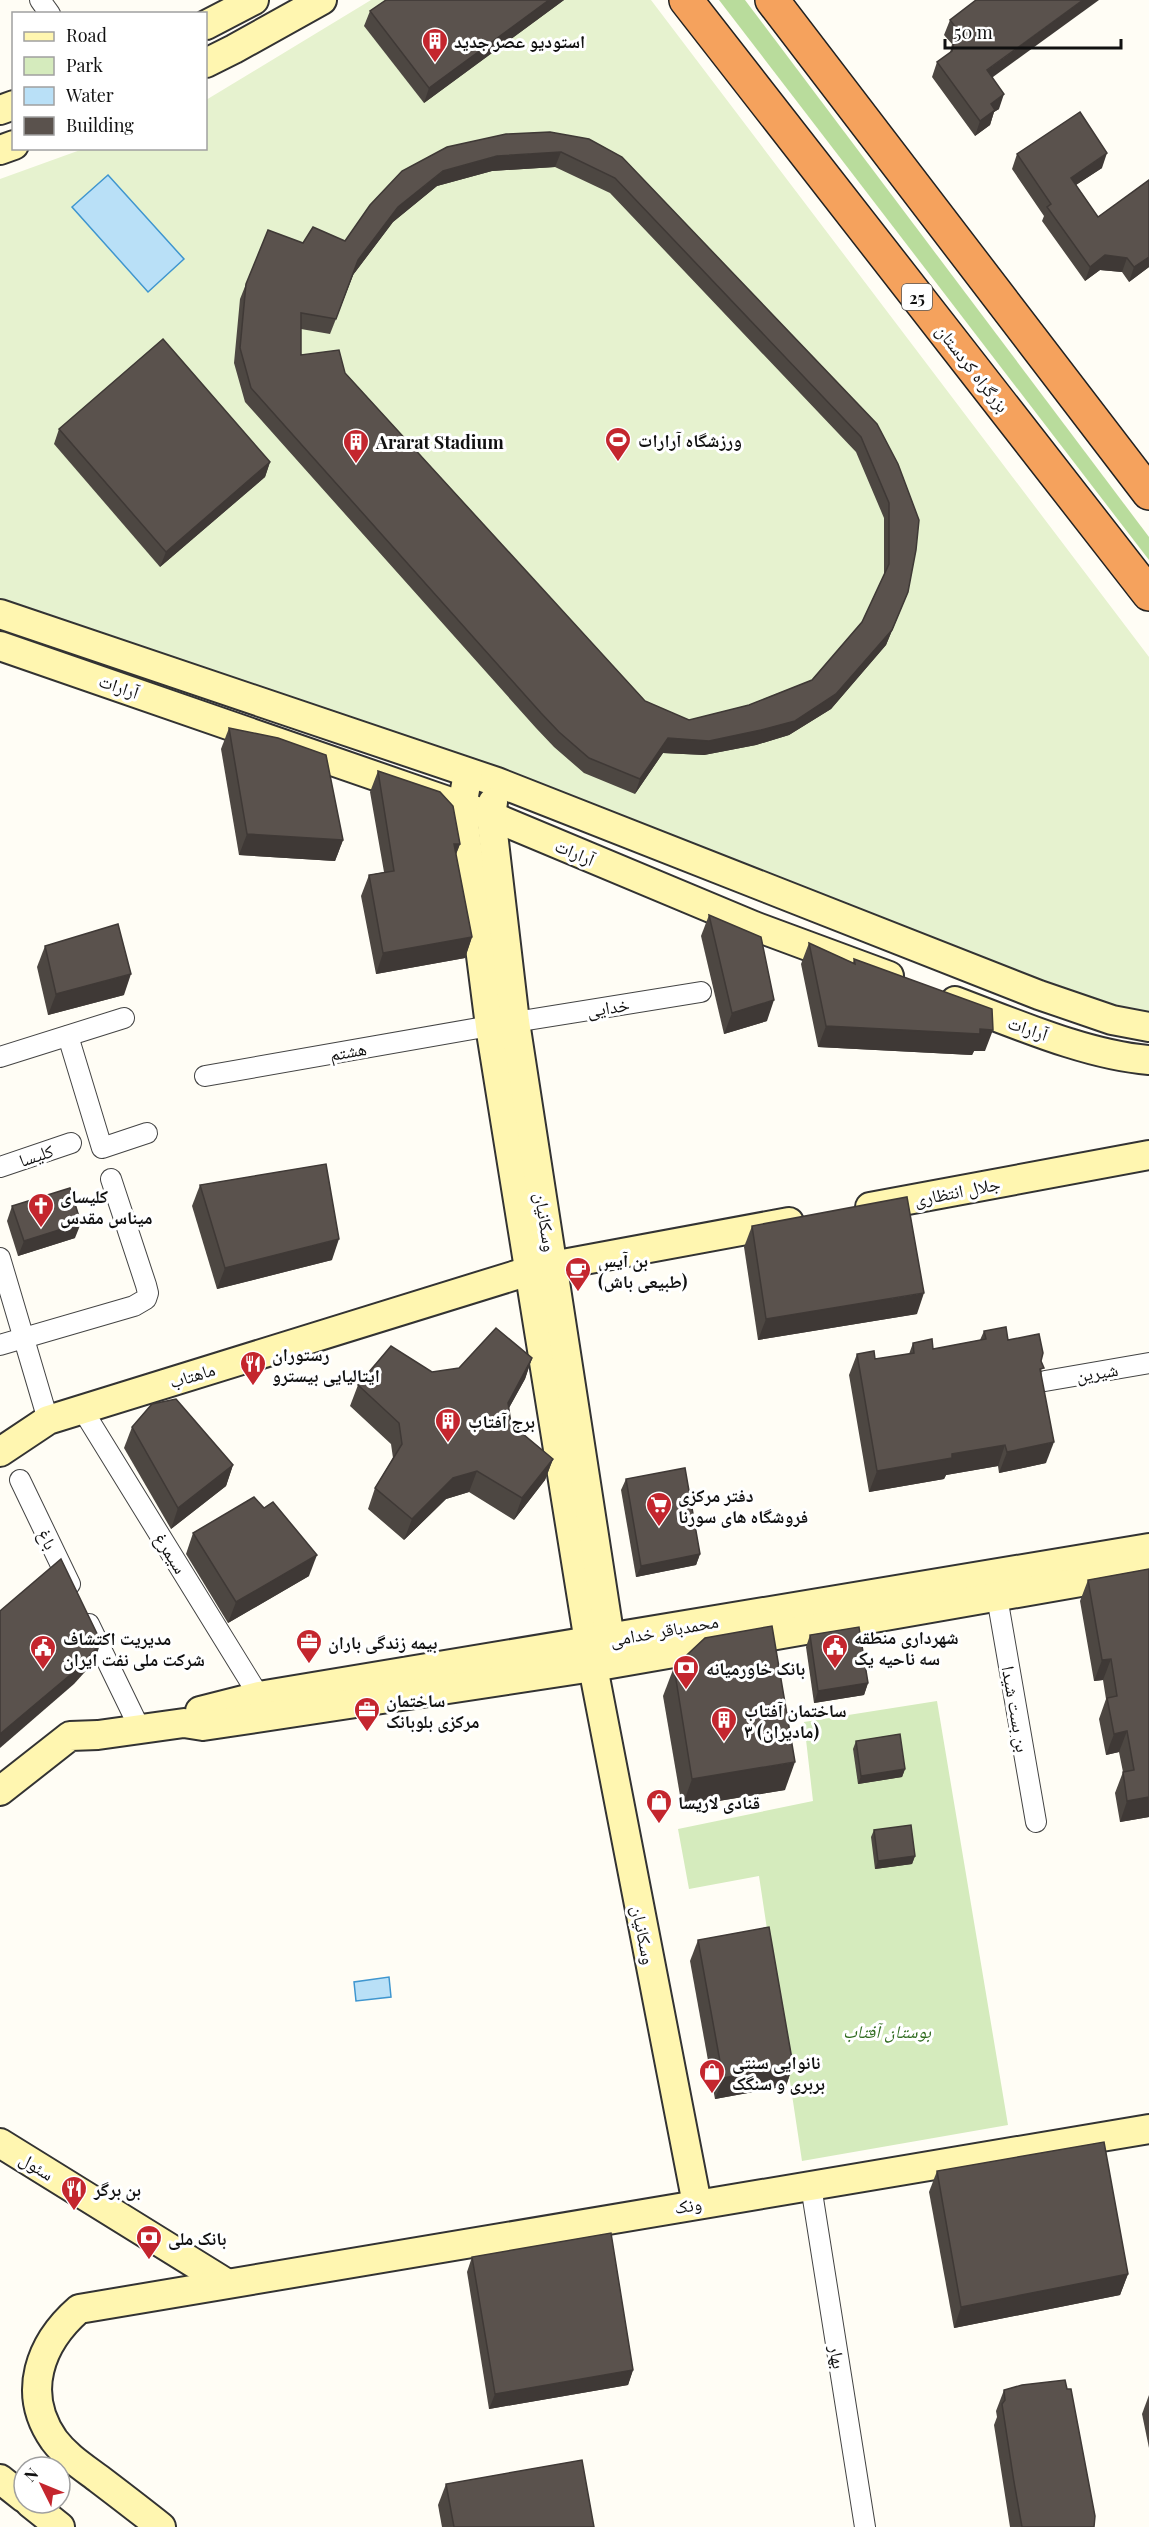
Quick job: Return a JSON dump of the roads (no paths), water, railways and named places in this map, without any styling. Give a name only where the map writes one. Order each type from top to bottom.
[{"type":"highway","name":"بزرگراه کردستان","points":[[686,0],[1149,594]]},
{"type":"highway","points":[[772,0],[1149,493]]},
{"type":"main road","points":[[234,50],[214,22],[254,0]]},
{"type":"main road","points":[[207,63],[234,50],[322,0]]},
{"type":"main road","name":"آرارات","points":[[0,614],[497,782],[1039,995],[1112,1020],[1149,1027]]},
{"type":"main road","name":"آرارات","points":[[0,646],[491,816],[754,926],[1053,1037],[1125,1057],[1149,1060]]},
{"type":"main road","points":[[140,693],[150,664]]},
{"type":"main road","points":[[468,773],[462,807],[503,1024]]},
{"type":"main road","points":[[497,782],[491,816],[503,1024]]},
{"type":"main road","name":"وسکانیان","points":[[503,1024],[601,1653],[697,2204]]},
{"type":"main road","name":"جلال انتظاری","points":[[845,1212],[1149,1155]]},
{"type":"main road","points":[[541,1268],[810,1218]]},
{"type":"main road","name":"ماهتاب","points":[[2,1448],[48,1420],[541,1268]]},
{"type":"main road","name":"محمدباقر خدامی","points":[[0,1791],[70,1736],[98,1735],[139,1727],[184,1723],[203,1726],[497,1670],[884,1604],[1149,1548]]},
{"type":"main road","name":"محمدباقر خدامی","points":[[884,1604],[997,1597],[1149,1570]]},
{"type":"main road","name":"محمدباقر خدامی","points":[[184,1723],[203,1709],[259,1696],[497,1670]]},
{"type":"main road","name":"محمدباقر خدامی","points":[[0,1813],[98,1735]]},
{"type":"main road","name":"ونک","points":[[161,2527],[70,2458],[54,2439],[43,2418],[38,2394],[42,2361],[47,2346],[61,2325],[79,2309],[1149,2129]]},
{"type":"main road","name":"سئول","points":[[0,2143],[226,2283]]},
{"type":"main road","points":[[0,2479],[12,2488]]},
{"type":"main road","points":[[45,2515],[60,2527]]},
{"type":"street","name":"خدایی","points":[[503,1024],[701,992]]},
{"type":"street","points":[[0,1057],[124,1018]]},
{"type":"street","name":"هشتم","points":[[205,1076],[503,1024]]},
{"type":"street","points":[[68,1036],[102,1148],[147,1133]]},
{"type":"street","name":"کلیسا","points":[[0,1167],[71,1143]]},
{"type":"street","points":[[0,1345],[141,1303],[146,1299],[148,1293],[146,1285],[111,1179]]},
{"type":"street","points":[[0,1258],[48,1420]]},
{"type":"street","name":"شیرین","points":[[1045,1381],[1149,1363]]},
{"type":"street","name":"سیمرغ","points":[[82,1409],[259,1696]]},
{"type":"street","name":"باغ","points":[[20,1480],[139,1727]]},
{"type":"street","name":"بن بست شیدا","points":[[997,1597],[1036,1822]]},
{"type":"street","name":"بهار","points":[[811,2186],[865,2527]]},
{"type":"water","points":[[108,175],[184,259],[148,292],[72,207]]},
{"type":"water","points":[[389,1977],[391,1997],[356,2001],[354,1982]]},
{"type":"place","name":"استودیو عصر جدید","points":[[435,64]]},
{"type":"place","name":"ورزشگاه آرارات","points":[[618,463]]},
{"type":"place","name":"Ararat Stadium","points":[[356,465]]},
{"type":"place","name":"کلیسای میناس مقدس","points":[[41,1229]]},
{"type":"place","name":"بن آیس (طبیعی باش)","points":[[578,1293]]},
{"type":"place","name":"رستوران ایتالیایی بیسترو","points":[[253,1387]]},
{"type":"place","name":"برج آفتاب","points":[[448,1444]]},
{"type":"place","name":"دفتر مرکزی فروشگاه های سورنا","points":[[659,1528]]},
{"type":"place","name":"بیمه زندگی باران","points":[[309,1665]]},
{"type":"place","name":"شهرداری منطقه سه ناحیه یک","points":[[835,1670]]},
{"type":"place","name":"مدیریت اکتشاف شرکت ملی نفت ایران","points":[[43,1671]]},
{"type":"place","name":"بانک خاورمیانه","points":[[686,1691]]},
{"type":"place","name":"ساختمان مرکزی بلوبانک","points":[[367,1733]]},
{"type":"place","name":"ساختمان آفتاب ۳ (مادیران)","points":[[724,1743]]},
{"type":"place","name":"قنادی لاریسا","points":[[659,1825]]},
{"type":"place","name":"نانوایی سنتی بربری و سنگک","points":[[712,2095]]},
{"type":"place","name":"بن برگر","points":[[74,2212]]},
{"type":"place","name":"بانک ملی","points":[[149,2261]]},
{"type":"park label","name":"بوستان آفتاب","points":[[887,2031]]}]
